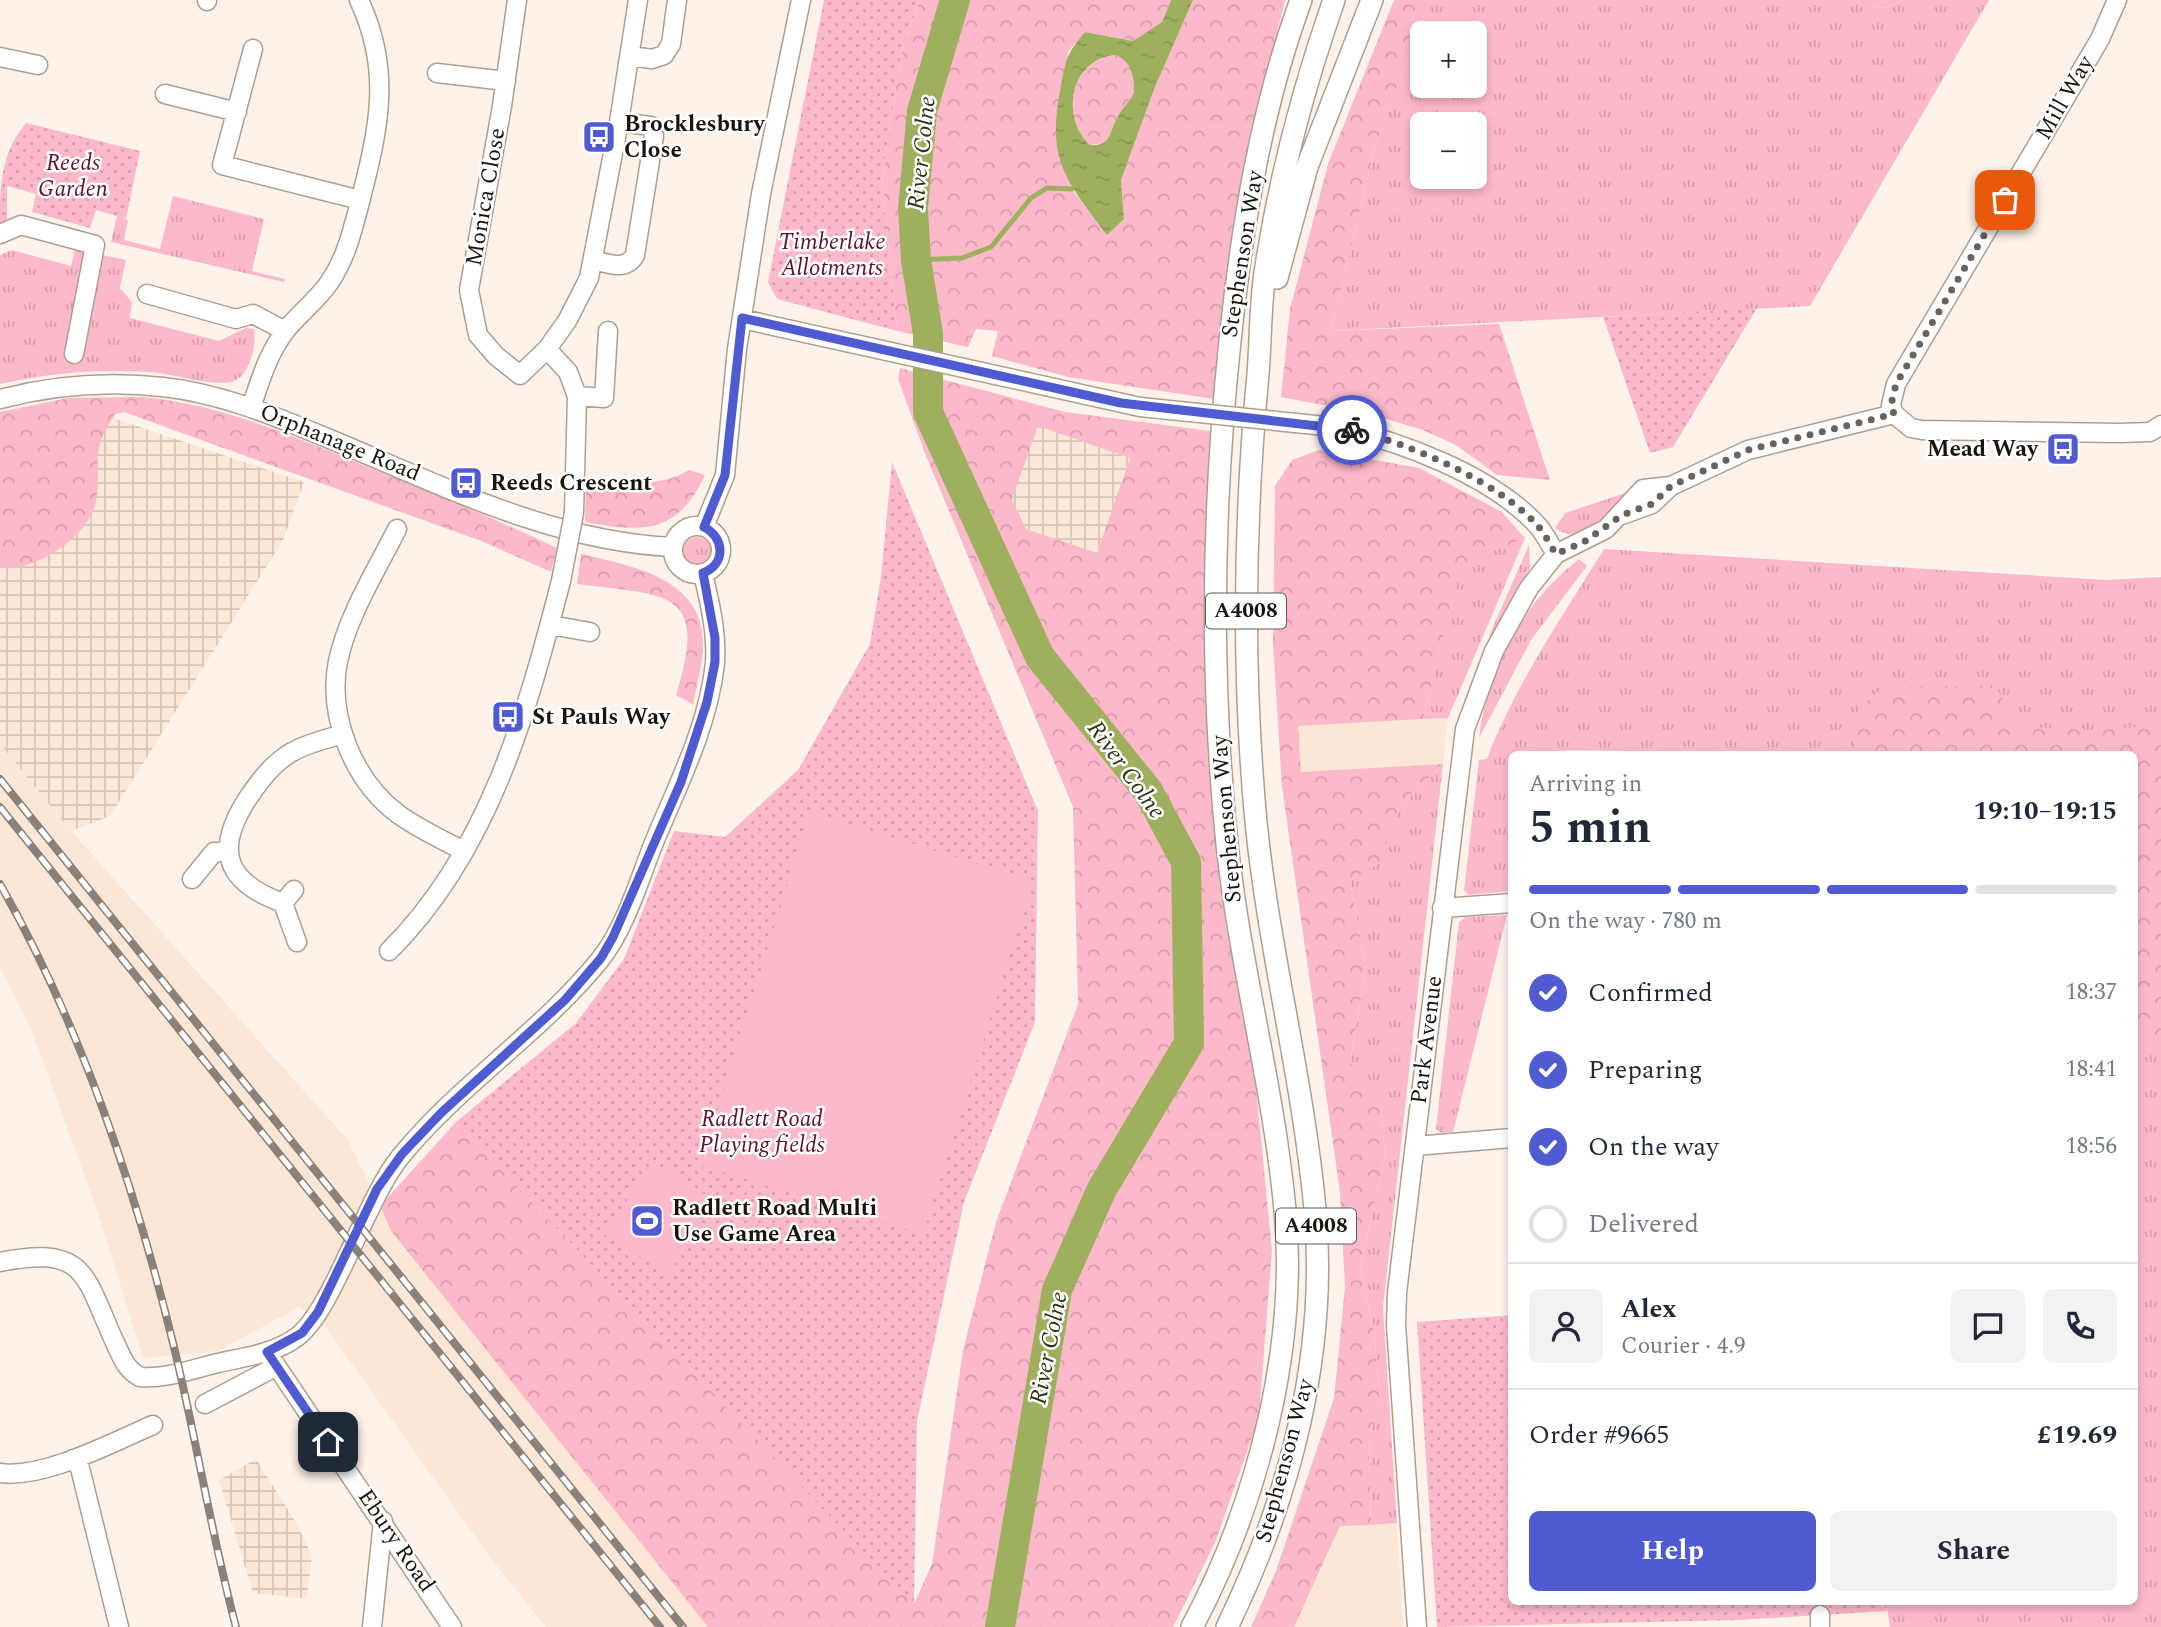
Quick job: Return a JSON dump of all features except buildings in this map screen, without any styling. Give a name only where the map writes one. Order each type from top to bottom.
[{"type":"main road","name":"Stephenson Way","points":[[1192,1627],[1231,1546],[1258,1462],[1270,1411],[1284,1309],[1285,1211],[1233,897],[1225,824],[1214,589],[1218,458],[1235,293],[1266,123],[1301,0]]},
{"type":"main road","name":"Stephenson Way","points":[[1227,1627],[1265,1543],[1301,1417],[1315,1315],[1315,1210],[1307,1142],[1265,894],[1250,747],[1247,528],[1265,272],[1287,157],[1334,0]]},
{"type":"main road","name":"Stephenson Way","points":[[1262,327],[1307,167],[1372,0]]},
{"type":"street","points":[[251,408],[271,353],[285,331],[328,285],[349,244],[378,132],[380,97],[377,46],[359,0]]},
{"type":"street","name":"Monica Close","points":[[517,0],[506,81],[469,290],[478,335],[496,356],[520,375],[547,349]]},
{"type":"street","points":[[390,951],[426,908],[464,851],[488,806],[511,751],[550,625],[574,513],[577,396],[568,372],[547,349],[579,301],[594,260],[620,122],[638,0]]},
{"type":"street","points":[[630,56],[652,59],[664,55],[671,44],[677,0]]},
{"type":"street","points":[[704,527],[725,475],[742,318],[761,194],[801,0]]},
{"type":"street","name":"Mill Way","points":[[1894,414],[1891,405],[1896,384],[2100,39],[2117,0]]},
{"type":"street","points":[[253,49],[222,165],[360,200]]},
{"type":"street","points":[[0,57],[38,65]]},
{"type":"street","points":[[437,73],[506,81]]},
{"type":"street","points":[[165,94],[237,112]]},
{"type":"street","points":[[594,260],[621,266],[635,255],[654,136],[651,126],[620,122]]},
{"type":"street","points":[[0,234],[21,225],[94,246],[74,354]]},
{"type":"street","points":[[147,293],[236,319],[253,314],[285,331]]},
{"type":"street","points":[[742,318],[1140,407],[1335,427],[1407,447],[1481,484],[1539,526],[1556,554]]},
{"type":"street","points":[[577,396],[604,398],[608,331]]},
{"type":"street","name":"Orphanage Road","points":[[0,399],[70,386],[131,385],[190,391],[251,408],[537,522],[607,540],[673,547]]},
{"type":"street","points":[[1894,414],[1911,428],[1922,430],[2120,433],[2150,432],[2161,425]]},
{"type":"street","name":"Park Avenue","points":[[1417,1627],[1396,1325],[1460,761],[1469,717],[1494,651],[1529,588],[1556,554],[1584,542],[1622,515],[1643,489],[1671,486],[1748,450],[1894,414]]},
{"type":"street","points":[[704,527],[716,536],[721,551],[716,565],[703,573],[695,574],[681,569],[676,562],[673,547],[684,530],[704,527]]},
{"type":"street","points":[[397,529],[351,623],[338,662],[337,694],[343,734],[358,768],[383,800],[411,823],[464,851]]},
{"type":"street","points":[[205,1404],[271,1360],[302,1333],[318,1312],[377,1189],[402,1154],[441,1113],[565,1000],[601,958],[616,933],[681,782],[707,702],[715,662],[715,638],[703,573]]},
{"type":"street","points":[[550,625],[590,632]]},
{"type":"street","points":[[297,942],[288,897],[242,882],[233,870],[228,839],[236,816],[263,776],[294,751],[343,734]]},
{"type":"street","points":[[192,879],[215,852],[228,852]]},
{"type":"street","points":[[1442,908],[1508,903]]},
{"type":"street","points":[[1415,1146],[1508,1138]]},
{"type":"street","points":[[0,1262],[42,1254],[71,1262],[84,1278],[125,1365],[140,1377],[162,1377],[271,1360]]},
{"type":"street","name":"Ebury Road","points":[[271,1360],[383,1521],[452,1627]]},
{"type":"street","points":[[0,1474],[31,1473],[74,1459],[153,1425]]},
{"type":"street","points":[[74,1459],[80,1468],[119,1627]]},
{"type":"street","points":[[372,1627],[383,1521]]},
{"type":"shaded area","points":[[104,415],[304,482],[283,540],[110,816],[71,831],[0,744],[0,444]]},
{"type":"shaded area","points":[[1038,425],[1130,458],[1097,553],[1026,529],[1012,499]]},
{"type":"shaded area","points":[[1448,718],[1443,764],[1300,772],[1298,725]]},
{"type":"shaded area","points":[[0,744],[71,831],[348,1140],[391,1231],[708,1627],[546,1627],[489,1556],[325,1326],[299,1307],[218,1351],[143,1358],[96,1207],[32,1031],[0,967]]},
{"type":"shaded area","points":[[256,1459],[295,1521],[312,1555],[307,1599],[253,1593],[219,1480]]},
{"type":"shaded area","points":[[1397,1523],[1403,1627],[1294,1627],[1340,1526]]},
{"type":"green space","name":"Timberlake Allotments","points":[[824,0],[920,0],[902,49],[882,178],[897,331],[777,299],[768,282]]},
{"type":"green space","points":[[920,0],[1171,0],[1162,22],[1133,41],[1085,32],[1068,52],[1072,189],[1107,235],[1124,219],[1121,180],[1155,87],[1193,0],[1285,0],[1241,182],[1227,275],[1214,399],[1068,377],[992,356],[998,331],[976,329],[968,347],[897,331],[882,178],[902,49]]},
{"type":"green space","points":[[1394,0],[1430,0],[1422,21],[1410,21],[1410,53],[1376,143],[1331,331],[1499,324],[1550,480],[1497,475],[1456,445],[1423,430],[1370,414],[1281,397],[1290,309],[1328,164]]},
{"type":"green space","points":[[1430,0],[1857,0],[1858,4],[1886,8],[1904,0],[1989,0],[1810,306],[1331,331],[1376,143],[1410,53],[1410,98],[1487,98],[1487,21],[1422,21]]},
{"type":"green space","points":[[1857,0],[1904,0],[1886,8],[1858,4]]},
{"type":"green space","points":[[1116,55],[1129,65],[1133,75],[1134,92],[1106,140],[1090,145],[1075,119],[1074,91],[1088,67],[1100,59]]},
{"type":"green space","name":"Reeds Garden","points":[[26,123],[140,151],[126,219],[96,210],[90,228],[32,212],[36,194],[7,186],[7,224],[0,226],[1,184],[6,159]]},
{"type":"green space","points":[[173,196],[264,219],[252,271],[285,279],[284,282],[111,242],[117,216],[128,220],[124,240],[160,249]]},
{"type":"green space","points":[[75,249],[126,260],[120,288],[132,302],[130,318],[219,341],[246,328],[254,329],[253,350],[248,366],[240,378],[216,383],[158,373],[111,371],[37,377],[0,384],[0,255],[12,250],[71,266]]},
{"type":"green space","points":[[1757,308],[1673,447],[1650,453],[1603,317]]},
{"type":"green space","points":[[900,368],[1065,412],[1210,431],[1204,587],[1208,764],[1226,925],[1255,1078],[1272,1250],[1259,1417],[1215,1543],[1173,1627],[708,1627],[391,1231],[380,1206],[456,1122],[914,1604],[932,1564],[963,1350],[996,1222],[1078,1004],[1073,807],[926,456],[898,379]],"holes":[[[1038,426],[1130,458],[1097,553],[1026,529],[1012,499]]]},
{"type":"green space","points":[[142,397],[200,407],[256,423],[486,516],[557,548],[551,572],[484,542],[124,412],[115,414],[102,439],[98,455],[96,502],[83,528],[58,550],[44,558],[14,568],[0,568],[0,412],[68,398]]},
{"type":"green space","points":[[1319,450],[1419,468],[1502,512],[1525,538],[1460,565],[1423,719],[1298,726],[1301,772],[1443,764],[1400,806],[1379,864],[1350,880],[1366,969],[1350,1062],[1381,1105],[1385,1157],[1360,1267],[1374,1331],[1380,1399],[1369,1436],[1371,1525],[1340,1526],[1294,1627],[1251,1627],[1276,1571],[1334,1398],[1345,1287],[1340,1192],[1282,787],[1273,644],[1275,486],[1292,460]]},
{"type":"green space","name":"Radlett Road Playing fields","points":[[892,462],[1038,811],[1035,1022],[964,1202],[917,1421],[914,1605],[456,1122],[576,1023],[624,959],[674,831],[725,837],[798,770],[870,644],[881,576]]},
{"type":"green space","points":[[689,470],[705,475],[683,509],[670,519],[641,528],[585,522],[586,479],[652,482]]},
{"type":"green space","points":[[1632,491],[1587,531],[1570,534],[1555,528],[1565,513]]},
{"type":"green space","points":[[697,537],[707,541],[711,551],[707,561],[697,565],[687,561],[683,551],[687,541]]},
{"type":"green space","points":[[1525,538],[1448,718],[1423,719],[1460,564]]},
{"type":"green space","points":[[1529,545],[1530,568],[1491,638],[1489,636]]},
{"type":"green space","points":[[1604,549],[2106,580],[2161,577],[2161,1627],[1890,1627],[1887,1605],[2138,1605],[2138,751],[1508,751],[1508,891],[1468,895],[1464,890],[1479,760],[1487,759],[1525,678]]},
{"type":"green space","points":[[581,554],[643,570],[679,590],[692,605],[700,623],[703,646],[693,705],[676,695],[685,660],[687,634],[683,616],[673,604],[656,596],[577,584]]},
{"type":"green space","points":[[1579,559],[1587,566],[1531,640],[1479,738],[1490,686],[1511,638],[1541,596]]},
{"type":"green space","points":[[1996,685],[2014,726],[2096,730],[2161,725],[2161,1041],[2138,1038],[2138,751],[1857,751],[1855,720],[1863,704],[1883,688]]},
{"type":"green space","points":[[1443,764],[1383,1307],[1397,1523],[1371,1525],[1369,1436],[1380,1399],[1374,1331],[1360,1267],[1385,1157],[1381,1106],[1350,1062],[1366,969],[1350,880],[1379,863],[1400,806]]},
{"type":"green space","points":[[810,812],[1033,881],[923,1234],[700,1165]]},
{"type":"green space","points":[[1507,915],[1453,1132],[1441,1133],[1436,1129],[1459,922],[1466,917]]},
{"type":"green space","points":[[652,1161],[715,1201],[668,1275],[605,1235]]},
{"type":"green space","points":[[1508,1315],[1508,1605],[1886,1605],[1887,1611],[1736,1620],[1437,1627],[1417,1322]]},
{"type":"water","points":[[1171,0],[1193,0],[1155,87],[1121,180],[1124,219],[1107,235],[1071,184],[1058,153],[1057,115],[1065,65],[1085,32],[1133,41],[1162,22]],"holes":[[[1116,55],[1131,70],[1134,92],[1106,140],[1090,145],[1075,119],[1074,91],[1088,67],[1100,59]]]},
{"type":"waterway","name":"River Colne","points":[[955,0],[922,111],[913,208],[916,260],[928,334],[928,412],[1040,657],[1148,791],[1186,862],[1189,1043],[1102,1189],[1057,1290],[1000,1627]]},
{"type":"waterway","points":[[916,260],[962,258],[991,247],[1031,198],[1047,188],[1072,189]]},
{"type":"railway","points":[[0,779],[683,1627]]},
{"type":"railway","points":[[0,807],[660,1627]]},
{"type":"railway","points":[[0,884],[56,994],[80,1050],[141,1224],[173,1343],[236,1627]]},
{"type":"way so far","points":[[1352,430],[1407,447],[1444,463],[1481,484],[1539,526],[1556,554],[1584,542],[1622,515],[1652,504],[1671,486],[1714,464],[1748,450],[1793,437],[1894,414],[1891,405],[1896,384],[2005,200]]},
{"type":"place","name":"Brocklesbury Close","points":[[599,137]]},
{"type":"place","name":"Mead Way","points":[[2063,449]]},
{"type":"place","name":"Reeds Crescent","points":[[466,483]]},
{"type":"place","name":"St Pauls Way","points":[[508,717]]},
{"type":"place","name":"Radlett Road Multi Use Game Area","points":[[647,1221]]},
{"type":"route","points":[[328,1442],[267,1352],[295,1339],[318,1312],[377,1189],[402,1154],[441,1113],[565,1000],[601,958],[621,923],[691,757],[715,662],[715,638],[703,573],[716,565],[721,551],[716,536],[704,527],[725,475],[729,454],[742,318],[1140,407],[1352,430]]}]
